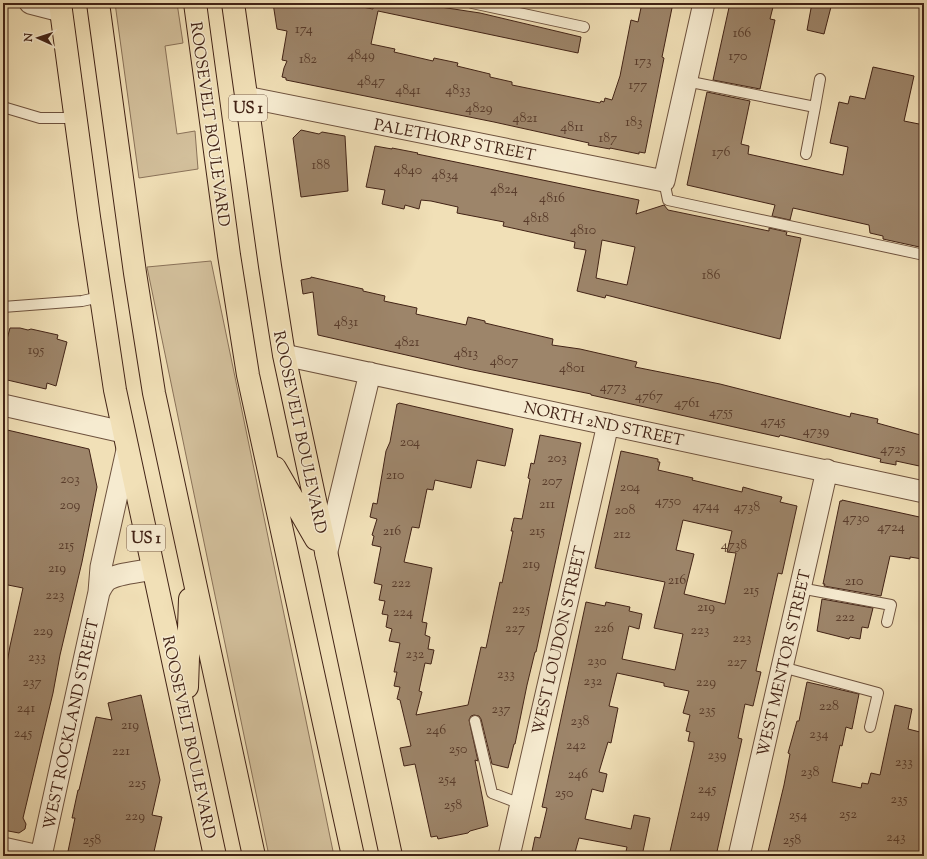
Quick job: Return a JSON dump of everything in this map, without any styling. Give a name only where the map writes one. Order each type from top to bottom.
[{"type":"highway","name":"US 1","points":[[98,3],[121,175],[154,393],[254,856]]},
{"type":"highway","name":"ROOSEVELT BOULEVARD","points":[[195,3],[229,256],[247,367],[352,856]]},
{"type":"highway","name":"ROOSEVELT BOULEVARD","points":[[233,3],[262,213],[284,355],[391,856]]},
{"type":"highway","name":"ROOSEVELT BOULEVARD","points":[[60,7],[100,297],[115,390],[215,856]]},
{"type":"highway","points":[[265,451],[326,555]]},
{"type":"highway","points":[[186,720],[191,566]]},
{"type":"street","points":[[30,3],[60,7]]},
{"type":"street","points":[[664,182],[704,3]]},
{"type":"street","name":"PALETHORP STREET","points":[[246,96],[664,182]]},
{"type":"street","name":"NORTH 2ND STREET","points":[[284,355],[827,470],[924,492]]},
{"type":"street","points":[[326,555],[370,373]]},
{"type":"street","points":[[3,405],[125,441]]},
{"type":"street","name":"WEST LOUDON STREET","points":[[509,856],[608,424]]},
{"type":"street","name":"WEST ROCKLAND STREET","points":[[40,856],[99,592],[101,567],[125,441]]},
{"type":"street","name":"WEST MENTOR STREET","points":[[739,856],[827,470]]},
{"type":"street","points":[[99,592],[103,584],[114,577],[153,569]]},
{"type":"street","points":[[3,848],[40,856]]},
{"type":"lane","points":[[472,3],[584,27]]},
{"type":"lane","points":[[806,154],[820,79]]},
{"type":"lane","points":[[686,81],[815,108]]},
{"type":"lane","points":[[3,107],[40,118],[75,118]]},
{"type":"lane","points":[[664,182],[668,200],[924,255]]},
{"type":"lane","points":[[3,307],[75,301],[100,297]]},
{"type":"lane","points":[[800,588],[891,604],[887,622]]},
{"type":"lane","points":[[782,668],[878,693],[870,726]]},
{"type":"lane","points":[[475,720],[492,793],[521,804]]},
{"type":"shaded area","points":[[115,3],[177,3],[183,43],[165,46],[177,134],[195,131],[198,169],[139,178]]},
{"type":"shaded area","points":[[211,261],[334,856],[269,856],[147,267]]},
{"type":"building","points":[[273,3],[341,3],[373,9],[373,3],[414,3],[480,13],[581,37],[578,53],[378,11],[371,44],[395,49],[394,52],[433,61],[434,58],[458,63],[457,66],[490,74],[490,77],[512,82],[512,85],[600,103],[601,101],[604,102],[605,98],[612,100],[620,76],[631,20],[638,22],[642,3],[673,3],[662,57],[664,58],[645,153],[639,152],[639,154],[588,145],[589,143],[494,122],[286,80],[286,78],[282,77],[287,61],[282,60],[287,31],[277,29]]},
{"type":"building","points":[[730,3],[774,3],[770,19],[775,20],[760,89],[713,80]]},
{"type":"building","points":[[812,3],[832,3],[824,34],[807,30]]},
{"type":"building","points":[[873,67],[914,76],[904,121],[924,125],[924,248],[883,239],[883,236],[870,233],[869,225],[793,208],[790,220],[772,216],[775,205],[687,185],[707,92],[750,101],[741,144],[749,146],[748,154],[843,175],[848,147],[830,143],[839,102],[848,104],[850,96],[865,99]]},
{"type":"building","points":[[301,130],[319,134],[322,132],[345,136],[348,191],[301,197],[293,138]]},
{"type":"building","points":[[375,146],[418,153],[417,154],[639,200],[636,214],[664,205],[668,210],[769,231],[769,228],[787,232],[786,235],[801,238],[780,339],[606,295],[605,298],[577,291],[586,250],[574,248],[575,242],[503,226],[504,222],[457,213],[458,207],[431,201],[421,200],[419,209],[405,205],[404,209],[382,204],[385,190],[366,187]],"holes":[[[602,240],[635,247],[627,285],[596,278]]]},
{"type":"building","points":[[311,277],[363,289],[363,291],[385,296],[384,301],[417,308],[416,314],[466,325],[468,317],[485,321],[485,323],[553,339],[552,345],[580,349],[637,362],[635,367],[720,384],[850,417],[851,413],[878,419],[877,423],[924,436],[924,467],[896,461],[896,465],[880,462],[881,459],[780,435],[779,437],[591,394],[468,369],[318,335],[313,292],[303,294],[301,280]]},
{"type":"building","points":[[10,328],[31,329],[58,335],[57,339],[67,342],[56,386],[47,383],[46,389],[3,379],[3,354]]},
{"type":"building","points":[[399,403],[513,429],[505,466],[477,460],[471,488],[435,480],[433,490],[427,489],[419,528],[412,527],[404,562],[432,568],[422,622],[427,623],[425,635],[430,637],[428,649],[434,650],[431,664],[425,663],[419,691],[422,692],[416,715],[468,705],[481,647],[486,648],[500,582],[502,583],[513,531],[511,531],[514,518],[522,519],[530,479],[528,478],[531,463],[534,464],[540,435],[581,443],[536,652],[508,768],[492,764],[479,716],[471,716],[469,720],[478,761],[475,760],[488,826],[470,831],[468,833],[438,839],[437,836],[431,837],[415,764],[404,766],[400,748],[411,746],[400,700],[397,699],[400,687],[394,686],[397,672],[394,672],[400,643],[389,641],[392,629],[386,627],[388,615],[382,614],[385,601],[379,600],[382,585],[374,583],[381,547],[372,545],[374,536],[372,535],[377,519],[370,517],[373,503],[377,504],[386,451],[390,442],[397,404]]},
{"type":"building","points":[[3,429],[89,449],[97,487],[53,693],[23,818],[26,824],[25,829],[19,833],[3,830],[3,686],[23,588],[3,584]]},
{"type":"building","points":[[621,451],[658,459],[658,462],[660,462],[658,470],[742,492],[743,487],[782,497],[780,502],[797,506],[782,574],[778,573],[756,671],[761,672],[753,706],[745,704],[738,738],[742,739],[716,856],[669,856],[694,746],[694,742],[688,741],[690,732],[686,731],[690,715],[683,713],[689,691],[664,686],[664,683],[617,673],[609,706],[618,708],[611,743],[608,742],[599,772],[607,774],[603,792],[592,789],[585,819],[631,829],[634,815],[650,818],[642,856],[625,856],[627,847],[579,838],[574,856],[531,856],[535,837],[540,838],[547,808],[542,807],[586,602],[605,606],[606,602],[630,607],[629,611],[642,614],[639,629],[629,626],[622,659],[675,670],[683,634],[654,628],[665,582],[595,568]],"holes":[[[683,520],[732,531],[727,552],[736,553],[725,604],[684,594],[694,554],[676,550]]]},
{"type":"building","points":[[842,500],[924,518],[924,556],[922,559],[910,557],[910,559],[890,556],[881,596],[824,586],[825,584],[823,584],[840,501]]},
{"type":"building","points":[[822,599],[873,608],[868,628],[862,627],[860,639],[850,637],[849,639],[817,631]]},
{"type":"building","points":[[807,682],[859,694],[852,729],[846,727],[842,746],[840,745],[832,782],[861,788],[862,783],[868,784],[871,773],[880,775],[895,705],[912,709],[908,729],[924,733],[924,856],[767,856],[784,785],[790,754],[788,753],[797,721],[799,721]]},
{"type":"building","points":[[141,695],[160,780],[152,815],[162,817],[153,856],[67,856],[75,818],[72,818],[96,717],[112,720],[108,703]]}]
